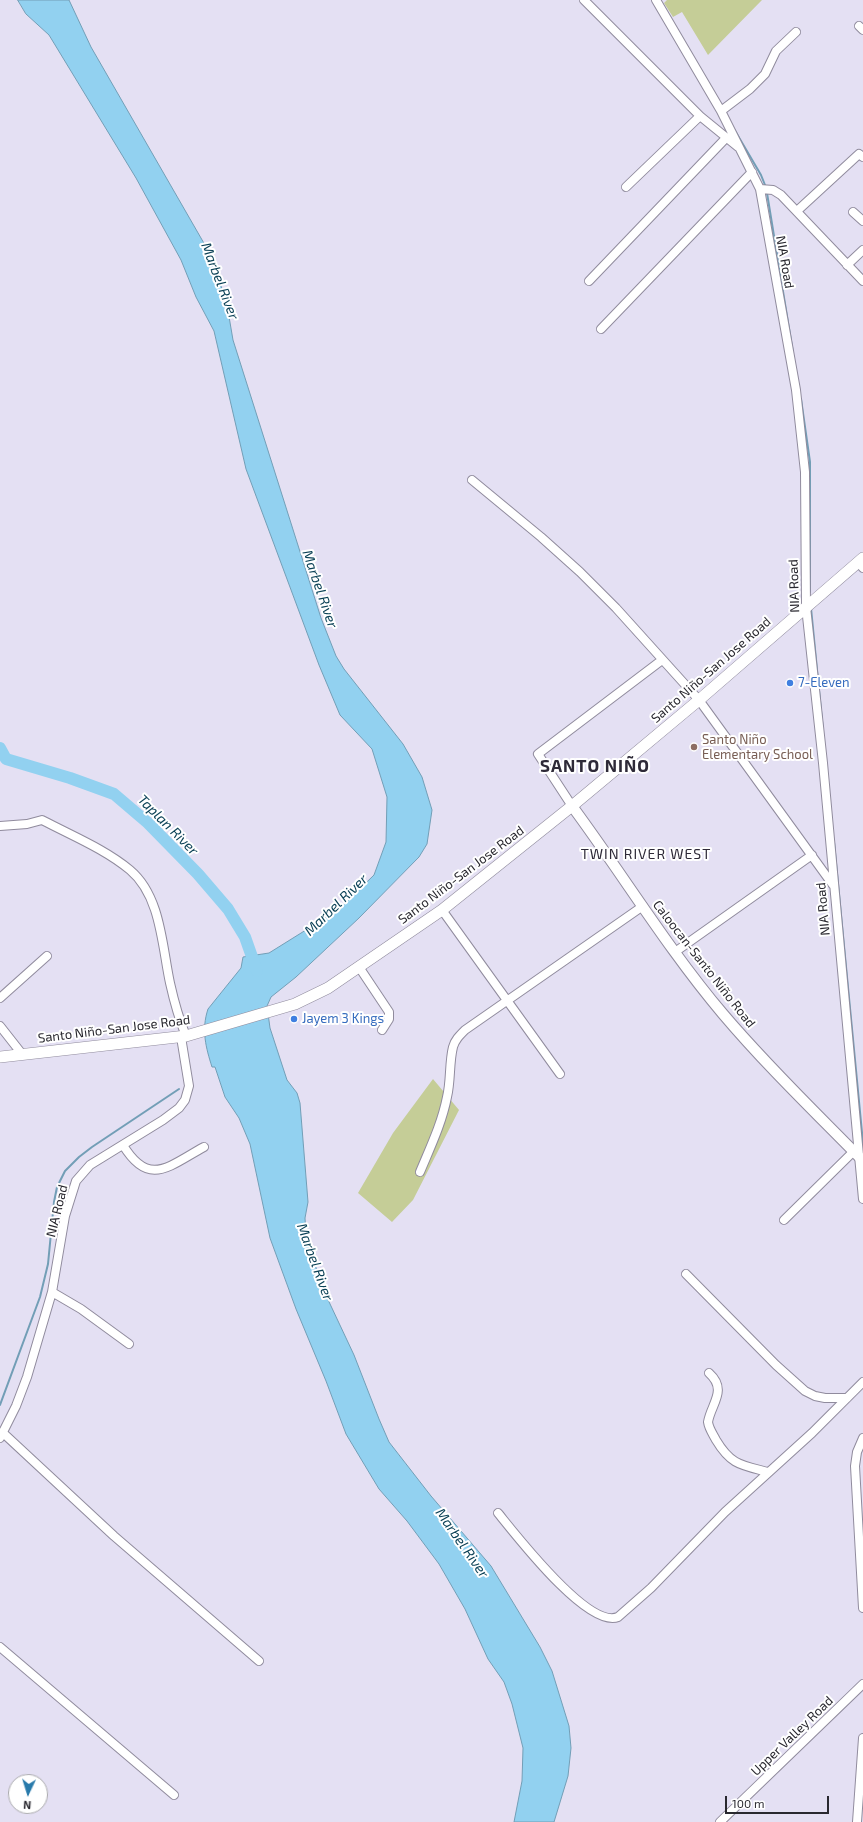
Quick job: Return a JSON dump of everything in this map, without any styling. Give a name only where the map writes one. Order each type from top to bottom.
[{"type":"main road","name":"Santo Niño-San Jose Road","points":[[0,1057],[183,1036],[278,1010],[317,994],[442,910],[572,806],[699,700],[806,607],[861,563]]},
{"type":"street","points":[[584,0],[700,116],[739,148]]},
{"type":"street","name":"NIA Road","points":[[656,0],[724,109],[739,148],[760,189],[796,390],[804,450],[806,607],[820,734],[863,1199]]},
{"type":"street","points":[[724,109],[741,98],[755,84],[764,74],[776,51],[796,32]]},
{"type":"street","points":[[626,187],[700,116]]},
{"type":"street","points":[[589,281],[726,138]]},
{"type":"street","points":[[797,211],[859,154],[863,158]]},
{"type":"street","points":[[601,329],[752,172]]},
{"type":"street","points":[[760,189],[778,192],[863,281]]},
{"type":"street","points":[[853,212],[863,221]]},
{"type":"street","points":[[847,265],[863,250]]},
{"type":"street","points":[[472,480],[541,537],[580,572],[616,608],[699,700],[833,885]]},
{"type":"street","points":[[572,806],[538,754],[662,660]]},
{"type":"street","name":"Caloocan-Santo Niño Road","points":[[572,806],[676,952],[742,1036],[858,1156]]},
{"type":"street","name":"NIA Road","points":[[0,826],[27,824],[42,820],[48,822],[111,857],[130,870],[143,884],[154,909],[161,934],[171,989],[183,1036],[189,1077],[188,1093],[185,1100],[172,1114],[90,1165],[76,1181],[65,1216],[52,1292],[22,1391],[1,1435]]},
{"type":"street","points":[[676,952],[812,855]]},
{"type":"street","points":[[420,1172],[444,1112],[450,1080],[452,1048],[456,1038],[643,906]]},
{"type":"street","points":[[442,910],[560,1074]]},
{"type":"street","points":[[0,998],[47,956]]},
{"type":"street","points":[[359,967],[389,1012],[389,1019],[382,1030]]},
{"type":"street","points":[[0,1026],[22,1054]]},
{"type":"street","points":[[122,1144],[135,1162],[144,1168],[155,1170],[166,1168],[204,1147]]},
{"type":"street","points":[[784,1220],[858,1156]]},
{"type":"street","points":[[686,1274],[776,1365],[805,1391],[815,1396],[825,1398],[847,1398]]},
{"type":"street","points":[[52,1292],[81,1309],[129,1344]]},
{"type":"street","points":[[709,1373],[717,1382],[718,1395],[709,1418],[709,1426],[722,1449],[725,1454],[737,1462],[768,1472]]},
{"type":"street","points":[[498,1513],[534,1558],[554,1579],[591,1611],[608,1619],[613,1619],[618,1617],[651,1588],[725,1512],[812,1432],[863,1382]]},
{"type":"street","points":[[1,1435],[114,1536],[259,1661]]},
{"type":"street","points":[[863,1438],[857,1452],[855,1466],[863,1608]]},
{"type":"street","points":[[0,1647],[174,1794]]},
{"type":"street","name":"Upper Valley Road","points":[[720,1822],[863,1684]]},
{"type":"street","points":[[857,1822],[863,1738]]},
{"type":"green space","points":[[667,0],[762,0],[708,55],[682,12],[673,17],[664,3]]},
{"type":"green space","points":[[433,1079],[459,1110],[413,1200],[392,1222],[358,1193],[393,1133]]},
{"type":"water","name":"Marbel River","points":[[18,0],[69,0],[91,47],[205,245],[226,299],[233,340],[321,618],[336,656],[344,669],[403,744],[422,777],[432,810],[427,844],[419,857],[359,918],[296,977],[271,997],[267,1006],[270,1028],[287,1080],[297,1093],[300,1103],[308,1202],[305,1218],[306,1237],[323,1289],[354,1355],[389,1442],[431,1496],[491,1566],[540,1647],[552,1671],[569,1726],[571,1748],[568,1776],[554,1822],[514,1822],[522,1781],[523,1748],[512,1704],[504,1682],[488,1659],[465,1609],[439,1564],[407,1521],[379,1489],[346,1434],[296,1309],[270,1238],[250,1144],[239,1118],[225,1097],[215,1067],[212,1067],[206,1046],[205,1024],[208,1009],[241,968],[243,957],[269,953],[338,910],[374,875],[386,842],[387,797],[372,749],[340,715],[319,665],[246,469],[214,331],[196,297],[181,260],[136,178],[49,35],[26,14]]},
{"type":"waterway","points":[[734,129],[761,175],[765,185]]},
{"type":"waterway","points":[[767,193],[793,353]]},
{"type":"waterway","points":[[801,399],[810,462],[810,592]]},
{"type":"waterway","points":[[811,608],[823,731]]},
{"type":"waterway","name":"Taplan River","points":[[0,748],[6,759],[70,778],[114,794],[148,823],[198,874],[228,909],[245,937],[257,971]]},
{"type":"waterway","points":[[834,842],[863,1143]]},
{"type":"waterway","points":[[0,1405],[40,1297],[48,1264],[54,1202],[57,1187],[65,1171],[92,1147],[179,1089]]},
{"type":"place","name":"7-Eleven","points":[[790,683]]},
{"type":"place","name":"Santo Niño Elementary School","points":[[694,747]]},
{"type":"place","name":"Jayem 3 Kings","points":[[294,1019]]},
{"type":"district","name":"SANTO NIÑO","points":[[595,766]]},
{"type":"district","name":"TWIN RIVER WEST","points":[[646,854]]}]
